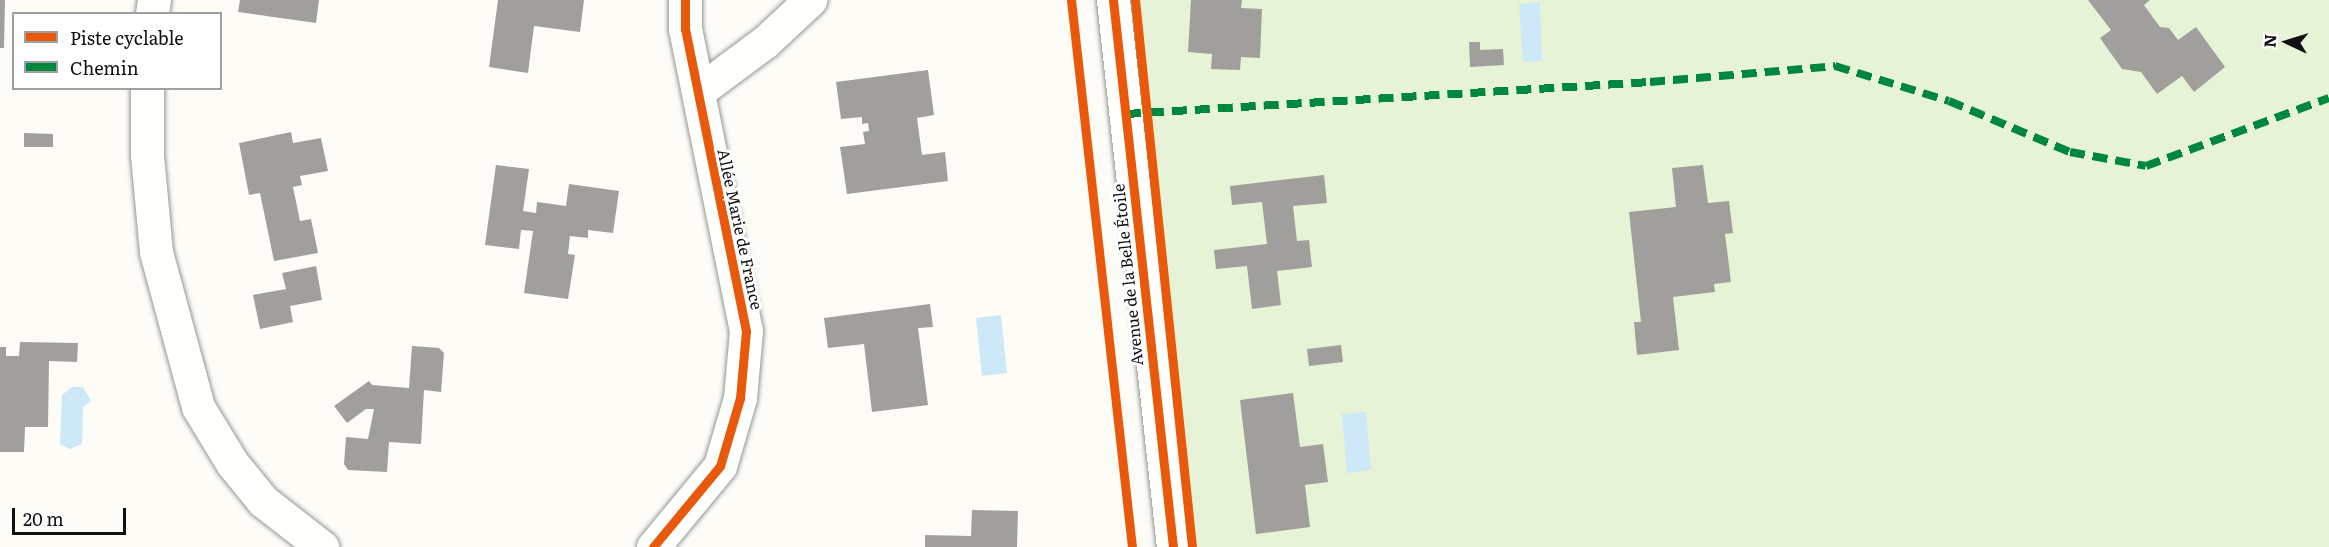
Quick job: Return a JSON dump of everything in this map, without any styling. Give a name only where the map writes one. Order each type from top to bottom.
[{"type":"street","name":"Allée Marie de France","points":[[653,547],[720,466],[740,398],[746,331],[685,29],[685,0]]},
{"type":"street","points":[[699,91],[765,42],[810,0]]},
{"type":"street","name":"Avenue de la Belle Étoile","points":[[1113,0],[1173,547]]},
{"type":"street","points":[[147,90],[147,155],[156,252],[198,407],[232,463],[263,501],[321,547]]},
{"type":"green space","points":[[1113,0],[2329,0],[2329,547],[1173,547]]},
{"type":"water","points":[[1540,2],[1542,61],[1523,62],[1519,4]]},
{"type":"water","points":[[1001,315],[1007,373],[982,376],[976,318]]},
{"type":"water","points":[[72,387],[83,387],[91,401],[83,407],[82,444],[70,449],[60,444],[62,395]]},
{"type":"water","points":[[1366,412],[1371,470],[1347,473],[1342,414]]},
{"type":"building","points":[[0,0],[5,0],[4,48],[0,48]]},
{"type":"building","points":[[240,0],[319,0],[316,23],[238,12]]},
{"type":"building","points":[[498,0],[584,0],[580,32],[534,26],[528,73],[489,67]]},
{"type":"building","points":[[1191,0],[1242,0],[1241,8],[1262,9],[1260,58],[1241,57],[1240,70],[1211,69],[1212,54],[1188,52]]},
{"type":"building","points":[[2088,0],[2150,0],[2144,5],[2160,27],[2169,28],[2178,40],[2196,27],[2225,67],[2194,92],[2182,76],[2157,94],[2141,72],[2122,69],[2100,38],[2111,30]]},
{"type":"building","points":[[1469,42],[1480,42],[1480,50],[1503,49],[1504,65],[1470,67]]},
{"type":"building","points":[[928,70],[934,115],[917,118],[922,155],[945,152],[948,181],[847,194],[840,147],[865,144],[863,132],[869,131],[868,123],[862,124],[862,117],[841,119],[836,82]]},
{"type":"building","points":[[291,132],[293,143],[321,138],[328,171],[300,176],[302,185],[293,187],[300,221],[311,219],[318,253],[274,261],[260,193],[249,195],[239,143]]},
{"type":"building","points":[[24,133],[53,134],[53,147],[24,147]]},
{"type":"building","points":[[496,165],[529,169],[523,211],[536,213],[537,202],[566,206],[569,184],[619,191],[613,233],[588,230],[588,238],[570,236],[568,254],[575,255],[568,299],[524,293],[533,231],[521,230],[519,249],[485,245]]},
{"type":"building","points":[[1703,165],[1708,203],[1729,201],[1733,233],[1725,234],[1731,282],[1714,284],[1715,292],[1673,297],[1679,350],[1637,355],[1634,322],[1641,322],[1629,212],[1676,207],[1672,168]]},
{"type":"building","points":[[1324,175],[1327,203],[1293,206],[1297,241],[1309,240],[1312,267],[1277,271],[1281,305],[1252,309],[1247,266],[1216,269],[1214,250],[1267,244],[1262,202],[1232,205],[1230,186]]},
{"type":"building","points":[[316,266],[322,300],[290,306],[293,322],[260,329],[253,295],[286,289],[282,273]]},
{"type":"building","points":[[930,304],[933,327],[918,328],[928,405],[872,412],[864,344],[828,348],[824,318]]},
{"type":"building","points":[[20,342],[78,343],[77,362],[49,361],[48,427],[25,427],[24,452],[0,452],[0,347],[6,347],[6,356],[19,356]]},
{"type":"building","points":[[1341,345],[1343,362],[1309,366],[1307,349]]},
{"type":"building","points":[[412,346],[439,348],[444,353],[441,392],[424,390],[421,444],[389,442],[387,472],[348,470],[344,464],[346,437],[368,439],[374,409],[366,409],[347,423],[334,406],[369,381],[372,385],[409,388]]},
{"type":"building","points":[[1293,393],[1300,447],[1323,444],[1328,482],[1305,485],[1310,527],[1256,534],[1240,400]]},
{"type":"building","points":[[972,510],[1018,511],[1017,547],[925,547],[925,535],[971,536]]},
{"type":"marked path","points":[[1126,114],[1650,82],[1835,66],[1949,101],[2070,152],[2146,166],[2329,98]]},
{"type":"cycle path","points":[[653,547],[720,466],[740,398],[746,331],[685,29],[685,0]]},
{"type":"cycle path","points":[[1071,0],[1132,547]]},
{"type":"cycle path","points":[[1113,0],[1173,547]]},
{"type":"cycle path","points":[[1135,0],[1192,547]]}]
